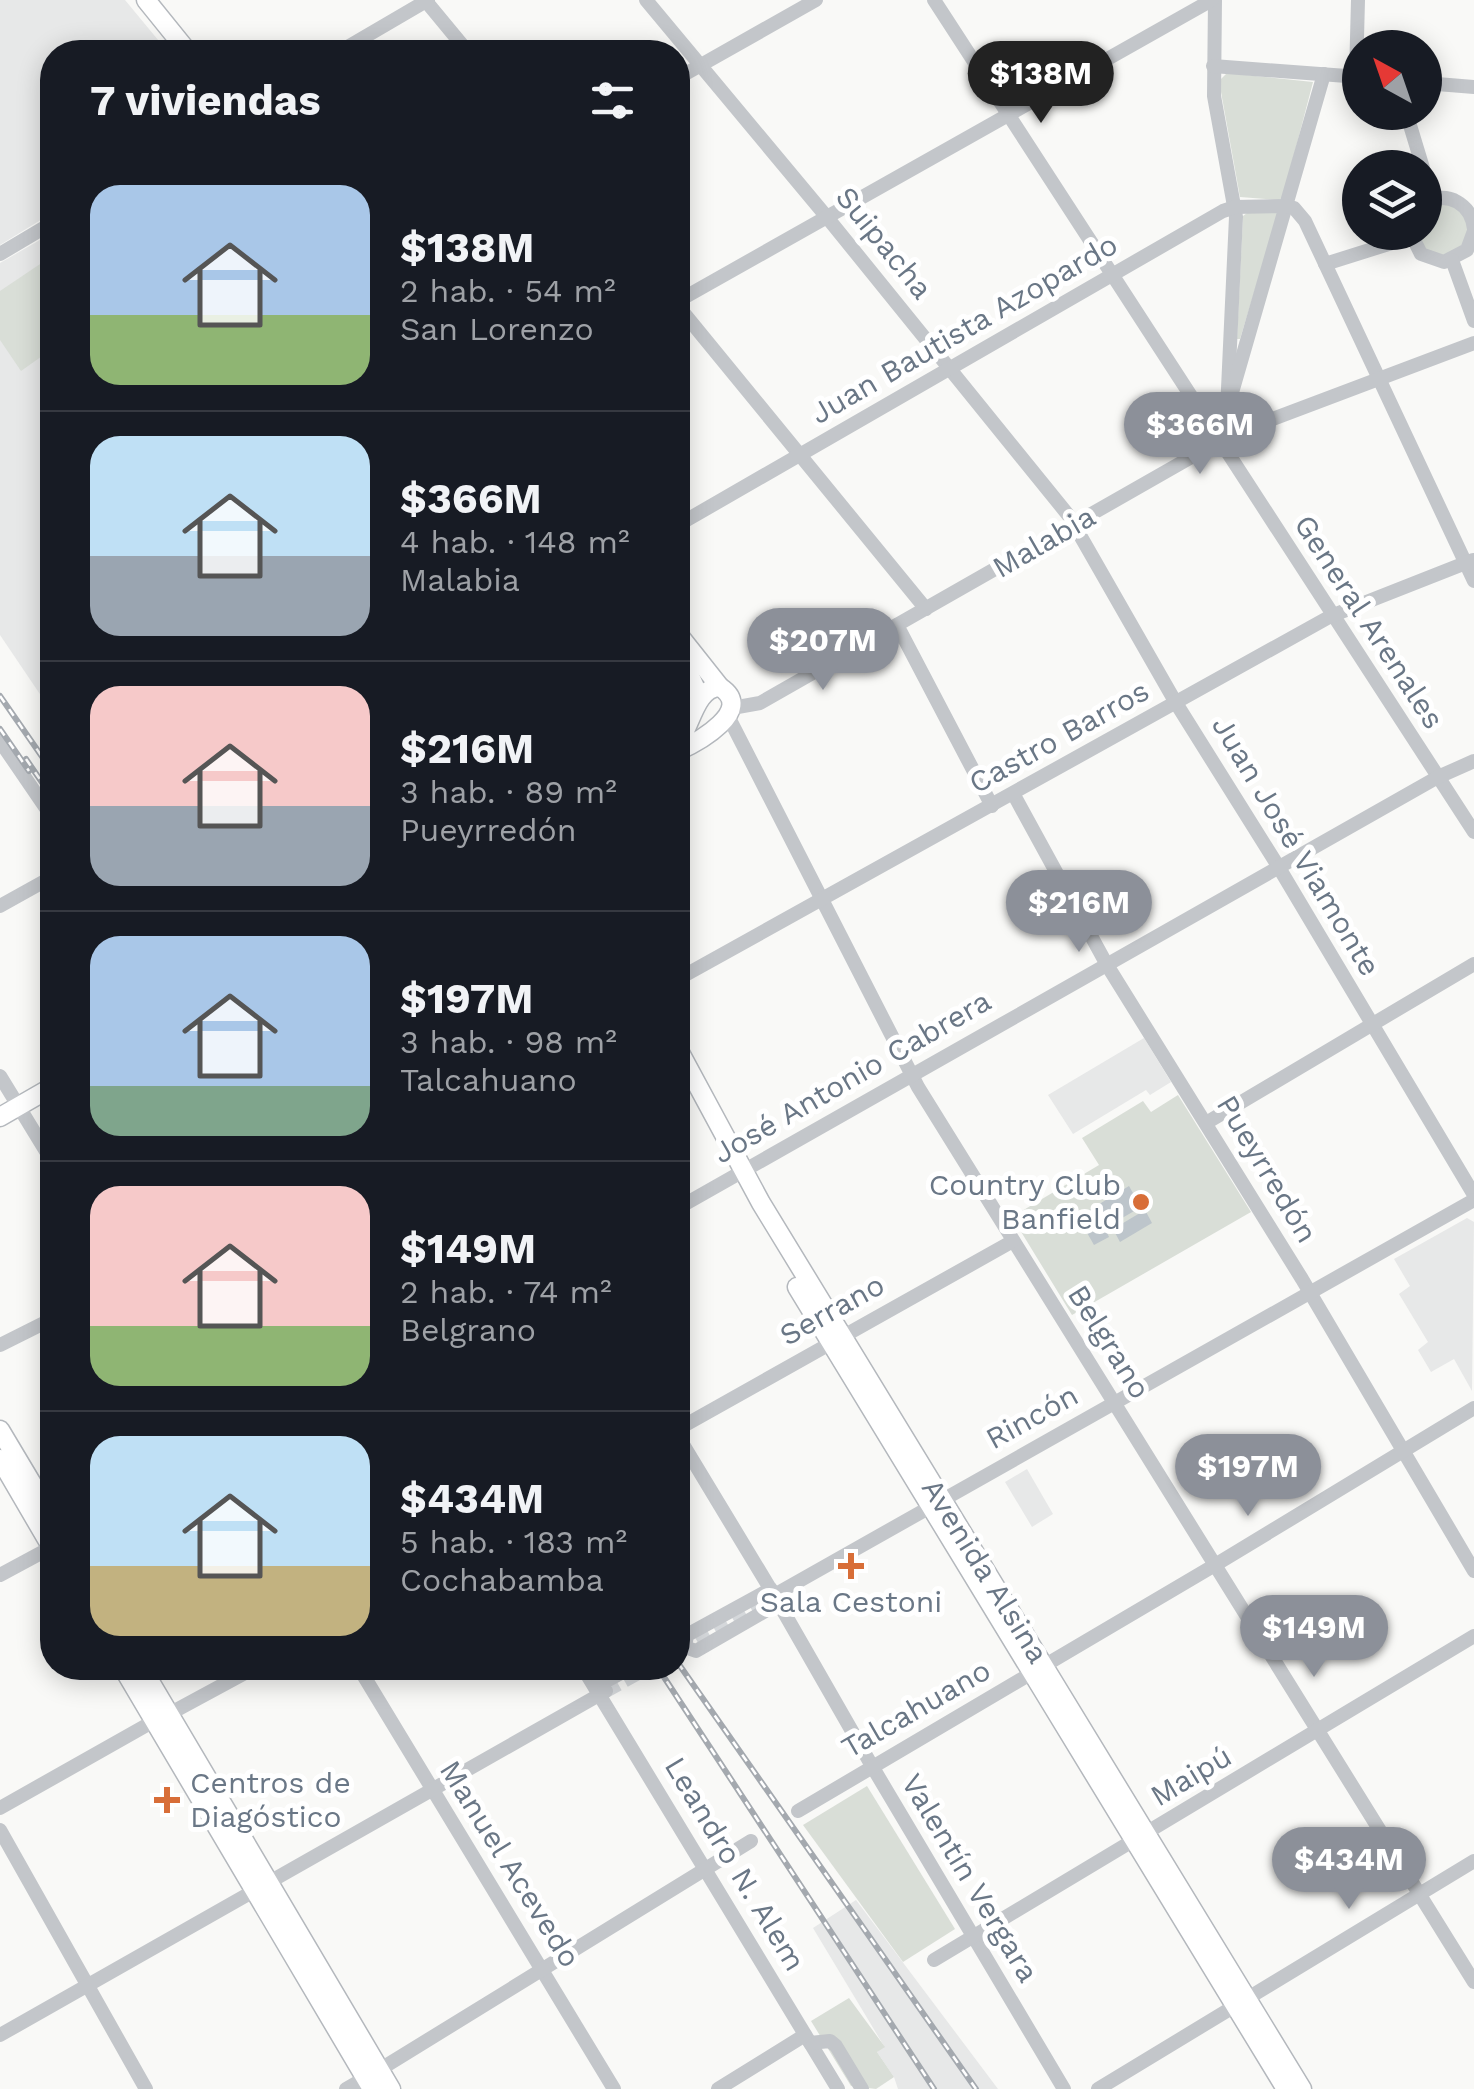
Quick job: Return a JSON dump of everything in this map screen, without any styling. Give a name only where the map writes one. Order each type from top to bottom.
[{"type":"main road","points":[[146,0],[178,40]]},
{"type":"main road","points":[[160,0],[192,40]]},
{"type":"main road","points":[[690,649],[729,693],[728,714],[707,718],[690,679]]},
{"type":"main road","points":[[690,721],[708,688],[720,687]]},
{"type":"main road","name":"Malabia","points":[[690,742],[708,734],[728,714]]},
{"type":"main road","name":"Avenida Alsina","points":[[690,1074],[737,1174]]},
{"type":"main road","name":"Avenida Alsina","points":[[690,1092],[836,1340],[1242,2003],[1302,2089]]},
{"type":"main road","points":[[0,1117],[40,1096]]},
{"type":"main road","points":[[0,1430],[40,1497]]},
{"type":"main road","points":[[0,1459],[40,1527]]},
{"type":"main road","points":[[133,1680],[162,1717],[372,2079],[390,2089]]},
{"type":"main road","points":[[147,1680],[162,1717]]},
{"type":"main road","name":"Avenida Alsina","points":[[1242,2003],[1286,2089]]},
{"type":"street","points":[[359,40],[426,0],[458,40]]},
{"type":"street","name":"Suipacha","points":[[646,0],[678,40]]},
{"type":"street","points":[[690,71],[816,0]]},
{"type":"street","name":"General Arenales","points":[[934,0],[1474,832]]},
{"type":"street","points":[[690,297],[826,216],[1214,0],[1214,96],[1236,207],[1227,410]]},
{"type":"street","points":[[1358,0],[1358,30]]},
{"type":"street","name":"Suipacha","points":[[690,55],[826,216],[1074,525]]},
{"type":"street","points":[[1213,66],[1342,76]]},
{"type":"street","points":[[1218,441],[1324,74]]},
{"type":"street","points":[[1442,84],[1474,87]]},
{"type":"street","points":[[1419,250],[1429,259],[1452,260],[1467,250],[1474,226],[1461,204],[1442,199]]},
{"type":"street","points":[[1286,206],[1294,208],[1304,221],[1470,561],[1474,581]]},
{"type":"street","name":"Juan Bautista Azopardo","points":[[690,518],[1223,211],[1286,206]]},
{"type":"street","points":[[0,254],[40,230]]},
{"type":"street","points":[[1325,264],[1366,250]]},
{"type":"street","points":[[1452,260],[1474,321]]},
{"type":"street","points":[[690,319],[926,609]]},
{"type":"street","name":"Malabia","points":[[728,714],[760,704],[1218,441],[1474,343]]},
{"type":"street","name":"Juan José Viamonte","points":[[1074,525],[1176,703],[1278,866],[1474,1198]]},
{"type":"street","name":"Castro Barros","points":[[690,972],[1331,616],[1470,561]]},
{"type":"street","points":[[897,626],[992,806]]},
{"type":"street","name":"Belgrano","points":[[728,714],[911,1074],[1474,1982]]},
{"type":"street","points":[[0,742],[40,800]]},
{"type":"street","name":"José Antonio Cabrera","points":[[690,1201],[1278,866],[1438,777],[1474,762]]},
{"type":"street","name":"Pueyrredón","points":[[1014,795],[1107,964],[1310,1293],[1474,1571]]},
{"type":"street","points":[[0,906],[40,884]]},
{"type":"street","points":[[1206,1123],[1474,964]]},
{"type":"street","points":[[0,1076],[40,1096]]},
{"type":"street","name":"Rincón","points":[[773,1596],[1474,1198]]},
{"type":"street","name":"Serrano","points":[[690,1421],[1013,1241]]},
{"type":"street","points":[[0,1346],[40,1325]]},
{"type":"street","name":"Talcahuano","points":[[798,1812],[1474,1408]]},
{"type":"street","name":"Valentín Vergara","points":[[690,1456],[1064,2089]]},
{"type":"street","points":[[0,1575],[40,1554]]},
{"type":"street","points":[[690,1634],[773,1596]]},
{"type":"street","points":[[690,1648],[696,1650],[773,1596]]},
{"type":"street","name":"Maipú","points":[[934,1960],[1474,1636]]},
{"type":"street","points":[[0,1808],[231,1680]]},
{"type":"street","name":"Manuel Acevedo","points":[[366,1680],[614,2089]]},
{"type":"street","name":"Leandro N. Alem","points":[[592,1680],[838,2089]]},
{"type":"street","points":[[0,2035],[433,1791],[614,1680]]},
{"type":"street","points":[[0,1830],[146,2089]]},
{"type":"street","points":[[346,2089],[372,2079],[543,1968],[751,1841]]},
{"type":"street","points":[[1098,2089],[1474,1862]]},
{"type":"street","points":[[718,2089],[808,2039],[836,2046],[862,2089]]},
{"type":"shaded area","points":[[0,0],[125,0],[158,40],[40,40],[40,220],[0,245]]},
{"type":"shaded area","points":[[1227,73],[1313,82],[1283,197],[1279,200],[1240,197],[1219,81]]},
{"type":"shaded area","points":[[1453,203],[1470,223],[1468,241],[1446,257],[1426,250],[1442,250],[1442,204]]},
{"type":"shaded area","points":[[1274,211],[1278,214],[1237,339],[1243,216]]},
{"type":"shaded area","points":[[40,240],[40,694],[0,635],[0,263]]},
{"type":"shaded area","points":[[40,264],[40,358],[21,371],[0,340],[0,291]]},
{"type":"shaded area","points":[[1144,1038],[1171,1082],[1150,1095],[1146,1090],[1073,1134],[1048,1095]]},
{"type":"shaded area","name":"Country Club Banfield","points":[[1178,1095],[1251,1212],[1072,1315],[1012,1217],[1099,1165],[1082,1138],[1143,1101],[1151,1112]]},
{"type":"shaded area","points":[[1129,1186],[1141,1207],[1105,1228],[1109,1237],[1094,1245],[1078,1217]]},
{"type":"shaded area","points":[[1145,1210],[1152,1223],[1120,1242],[1113,1229]]},
{"type":"shaded area","points":[[1467,1218],[1474,1222],[1472,1391],[1454,1359],[1431,1372],[1418,1350],[1428,1342],[1399,1294],[1410,1286],[1394,1259]]},
{"type":"shaded area","points":[[1027,1469],[1053,1514],[1032,1527],[1005,1482]]},
{"type":"shaded area","points":[[867,1786],[955,1929],[903,1962],[803,1825]]},
{"type":"shaded area","points":[[856,1900],[998,2089],[898,2089],[877,2052],[884,2046],[813,1928]]},
{"type":"shaded area","points":[[849,1998],[885,2047],[877,2052],[894,2077],[876,2089],[851,2086],[811,2021]]},
{"type":"tunnel","points":[[690,1643],[769,1598]]},
{"type":"tunnel","points":[[606,1691],[626,1680]]},
{"type":"railway","points":[[0,696],[40,754]]},
{"type":"railway","points":[[0,729],[29,771]]},
{"type":"railway","points":[[26,759],[40,779]]},
{"type":"railway","points":[[666,1680],[934,2089]]},
{"type":"railway","points":[[690,1680],[976,2089]]},
{"type":"place","name":"Country Club Banfield","points":[[1141,1202]]},
{"type":"place","name":"Sala Cestoni","points":[[851,1566]]},
{"type":"place","name":"Centros de Diagóstico","points":[[167,1800]]}]
